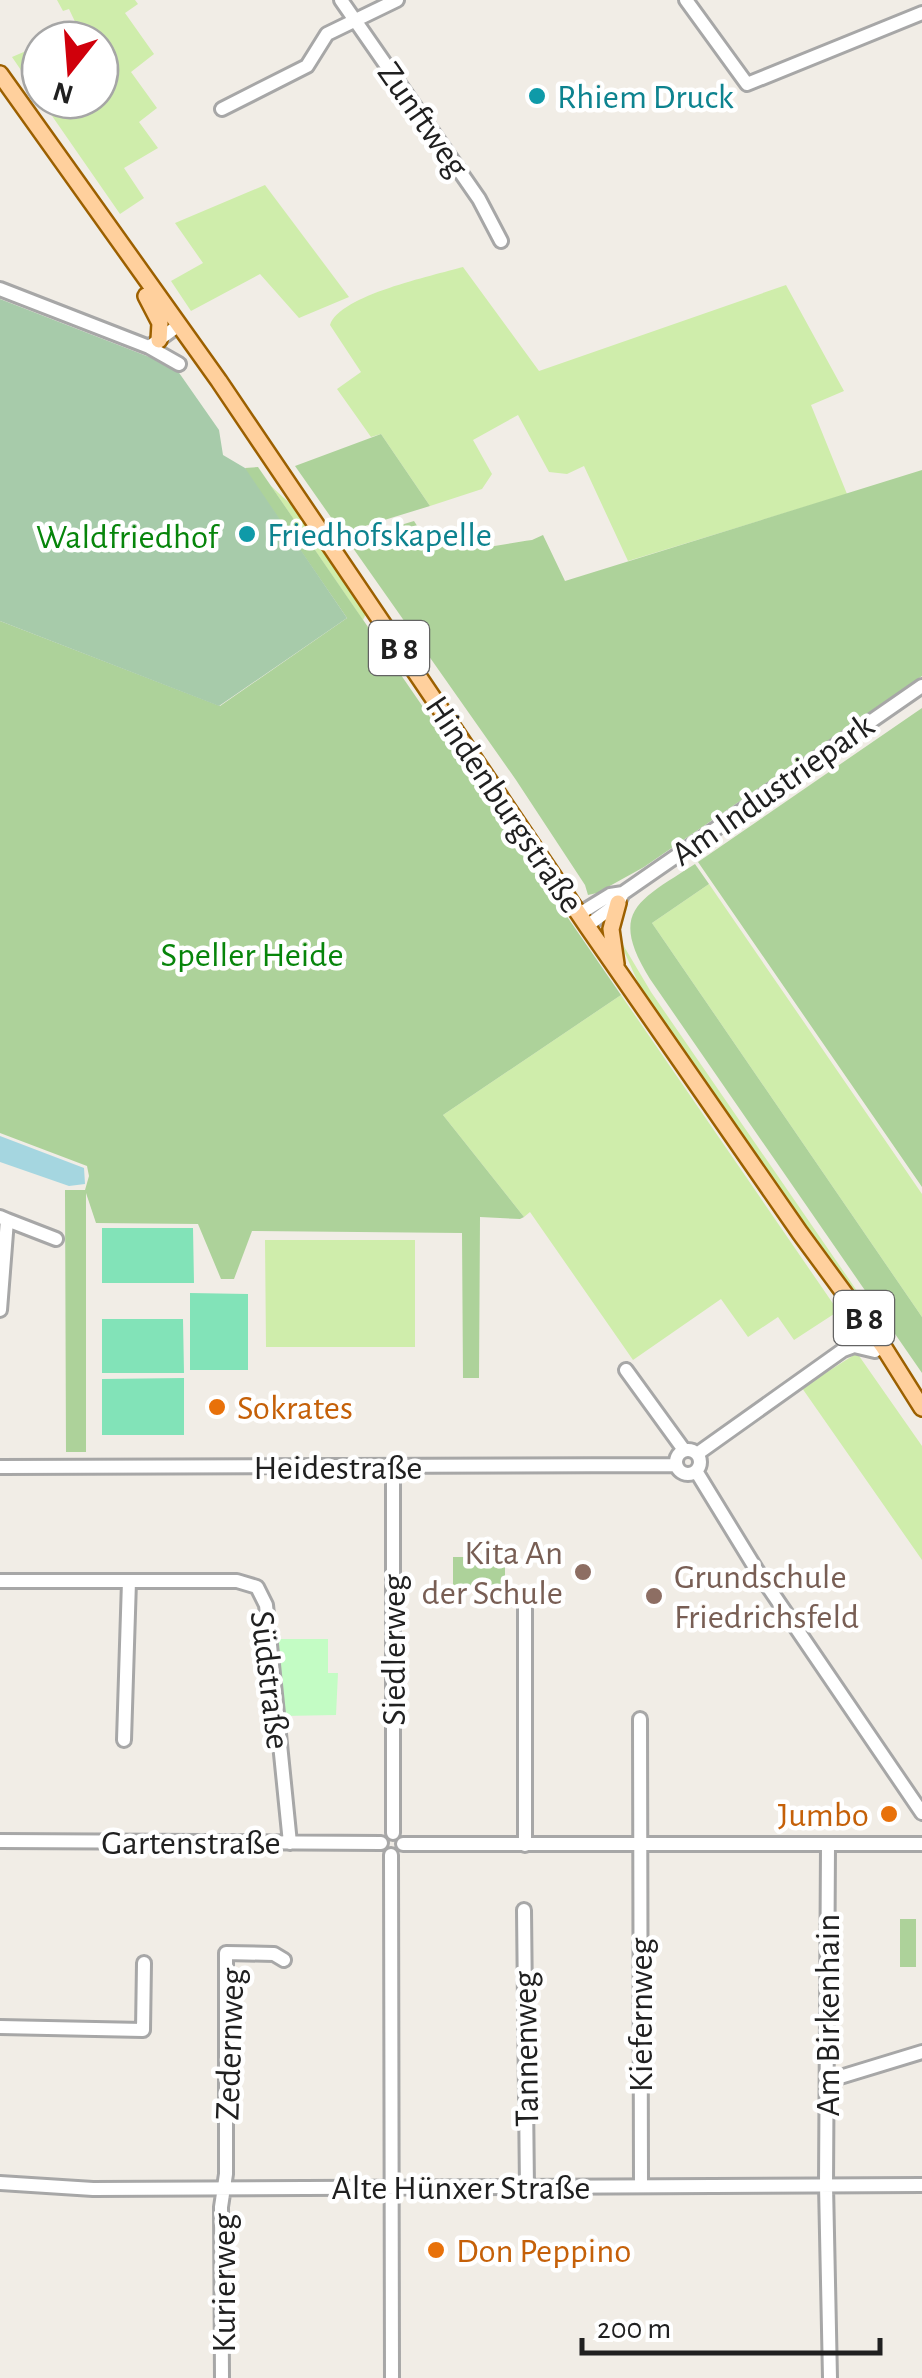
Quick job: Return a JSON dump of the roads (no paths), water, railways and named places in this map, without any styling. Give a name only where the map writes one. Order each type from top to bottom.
[{"type":"main road","name":"Hindenburgstraße","points":[[0,74],[180,325],[616,968],[800,1233],[867,1322],[922,1410]]},
{"type":"main road","name":"Hindenburgstraße","points":[[108,227],[118,252],[156,312],[160,324],[154,343]]},
{"type":"main road","points":[[616,968],[611,930],[620,898]]},
{"type":"main road","name":"Hindenburgstraße","points":[[800,1233],[851,1317],[922,1410]]},
{"type":"street","name":"Zunftweg","points":[[341,0],[479,200],[501,241]]},
{"type":"street","points":[[222,110],[307,66],[327,34],[398,0]]},
{"type":"street","points":[[686,0],[748,84],[922,13]]},
{"type":"street","points":[[0,289],[154,343],[179,364]]},
{"type":"street","points":[[154,343],[180,325]]},
{"type":"street","name":"Am Industriepark","points":[[583,920],[922,686]]},
{"type":"street","points":[[0,1310],[4,1218],[56,1238]]},
{"type":"street","points":[[843,1350],[851,1339],[851,1317]]},
{"type":"street","points":[[676,1466],[678,1454],[690,1452],[843,1350],[854,1346],[875,1351]]},
{"type":"street","points":[[626,1370],[700,1465],[696,1471],[756,1569],[922,1812]]},
{"type":"street","name":"Heidestraße","points":[[0,1467],[676,1466],[684,1474],[696,1471]]},
{"type":"street","name":"Siedlerweg","points":[[394,1468],[398,1839]]},
{"type":"street","name":"Südstraße","points":[[0,1581],[237,1581],[256,1586],[266,1605],[290,1842]]},
{"type":"street","points":[[124,1740],[129,1581]]},
{"type":"street","points":[[525,1597],[525,1844]]},
{"type":"street","points":[[640,1718],[640,1844]]},
{"type":"street","points":[[391,1855],[382,1849],[387,1834],[398,1839],[525,1844],[922,1844]]},
{"type":"street","points":[[391,1855],[402,1850],[398,1839]]},
{"type":"street","name":"Gartenstraße","points":[[0,1841],[381,1843]]},
{"type":"street","name":"Kiefernweg","points":[[640,1844],[641,2186]]},
{"type":"street","name":"Am Birkenhain","points":[[828,1846],[826,2185],[830,2378]]},
{"type":"street","points":[[391,1855],[392,2378]]},
{"type":"street","name":"Tannenweg","points":[[524,1910],[527,2188]]},
{"type":"street","name":"Zedernweg","points":[[224,2188],[226,1954],[274,1954],[284,1960]]},
{"type":"street","points":[[0,2026],[143,2030],[144,1963]]},
{"type":"street","points":[[828,2081],[922,2052]]},
{"type":"street","name":"Alte Hünxer Straße","points":[[0,2183],[94,2189],[922,2184]]},
{"type":"street","name":"Kurierweg","points":[[222,2378],[224,2188]]},
{"type":"water","points":[[0,1136],[84,1168],[85,1184],[69,1186],[0,1162]]},
{"type":"place","name":"Rhiem Druck","points":[[537,96]]},
{"type":"place","name":"Friedhofskapelle","points":[[247,534]]},
{"type":"place","name":"Sokrates","points":[[217,1407]]},
{"type":"place","name":"Kita An der Schule","points":[[583,1572]]},
{"type":"place","name":"Grundschule Friedrichsfeld","points":[[654,1596]]},
{"type":"place","name":"Jumbo","points":[[889,1814]]},
{"type":"place","name":"Don Peppino","points":[[436,2250]]},
{"type":"park label","name":"Waldfriedhof","points":[[127,536]]},
{"type":"park label","name":"Speller Heide","points":[[252,954]]}]
